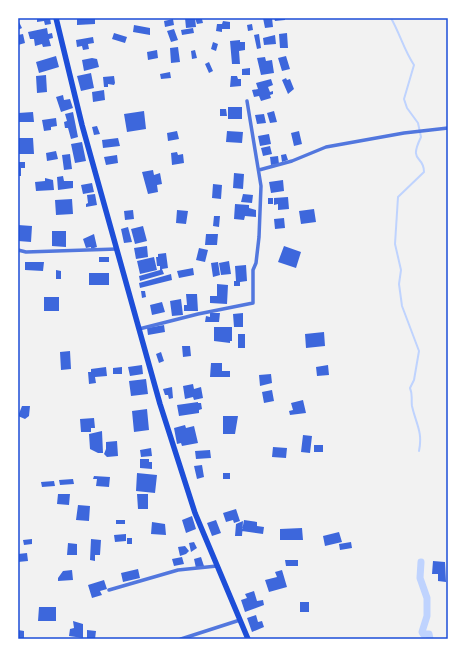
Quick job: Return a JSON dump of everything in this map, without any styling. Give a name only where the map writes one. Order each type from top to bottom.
[{"type":"main road","points":[[56,18],[82,125],[160,404],[193,506],[248,639]]},
{"type":"street","points":[[139,329],[198,314],[253,303],[253,270],[256,263],[259,237],[261,186],[246,101]]},
{"type":"street","points":[[259,170],[292,161],[326,146],[404,133],[448,128]]},
{"type":"street","points":[[18,250],[26,252],[117,249]]},
{"type":"street","points":[[109,590],[178,570],[217,566]]},
{"type":"street","points":[[181,639],[240,620]]},
{"type":"building","points":[[37,18],[50,18],[51,24],[45,25],[44,21],[37,22]]},
{"type":"building","points":[[77,18],[95,18],[95,24],[77,25]]},
{"type":"building","points":[[185,18],[195,18],[196,27],[186,28]]},
{"type":"building","points":[[195,18],[205,19],[202,19],[203,23],[197,24]]},
{"type":"building","points":[[263,18],[272,18],[273,27],[265,28]]},
{"type":"building","points":[[274,18],[285,18],[285,20],[275,21]]},
{"type":"building","points":[[173,19],[174,25],[165,27],[164,21]]},
{"type":"building","points":[[18,20],[22,28],[18,30]]},
{"type":"building","points":[[223,21],[230,22],[230,29],[222,29],[222,32],[216,31],[217,24],[222,24]]},
{"type":"building","points":[[252,24],[253,30],[248,31],[247,25]]},
{"type":"building","points":[[134,25],[150,28],[150,35],[133,32]]},
{"type":"building","points":[[47,28],[48,34],[52,33],[53,38],[49,39],[51,46],[43,47],[42,44],[35,46],[34,39],[30,39],[28,32]]},
{"type":"building","points":[[193,28],[194,33],[182,35],[181,30]]},
{"type":"building","points":[[174,29],[178,40],[171,42],[167,31]]},
{"type":"building","points":[[114,33],[127,37],[125,43],[112,39]]},
{"type":"building","points":[[287,33],[288,48],[280,48],[279,34]]},
{"type":"building","points":[[23,34],[25,43],[18,45],[18,35]]},
{"type":"building","points":[[259,34],[261,48],[257,49],[254,35]]},
{"type":"building","points":[[275,35],[276,44],[264,45],[263,38]]},
{"type":"building","points":[[93,37],[94,43],[88,44],[89,49],[83,50],[82,46],[77,47],[76,40]]},
{"type":"building","points":[[240,40],[240,42],[245,42],[245,50],[239,51],[240,64],[232,64],[230,41]]},
{"type":"building","points":[[213,42],[218,44],[216,51],[211,49]]},
{"type":"building","points":[[178,47],[180,62],[171,63],[170,48]]},
{"type":"building","points":[[157,50],[158,58],[148,60],[147,52]]},
{"type":"building","points":[[195,50],[197,58],[192,59],[191,51]]},
{"type":"building","points":[[56,56],[59,67],[39,73],[36,62]]},
{"type":"building","points":[[286,56],[290,69],[282,71],[278,58]]},
{"type":"building","points":[[265,57],[266,61],[272,60],[274,73],[261,75],[257,58]]},
{"type":"building","points":[[92,58],[97,59],[99,67],[84,71],[82,60]]},
{"type":"building","points":[[209,62],[213,71],[209,73],[205,64]]},
{"type":"building","points":[[250,68],[250,75],[242,75],[242,69]]},
{"type":"building","points":[[170,72],[171,78],[161,79],[160,74]]},
{"type":"building","points":[[91,73],[94,88],[81,91],[77,76]]},
{"type":"building","points":[[46,75],[47,92],[37,93],[36,76]]},
{"type":"building","points":[[114,76],[114,85],[108,84],[108,87],[104,87],[103,77]]},
{"type":"building","points":[[231,76],[237,76],[238,79],[241,79],[241,86],[230,87]]},
{"type":"building","points":[[286,78],[287,80],[290,79],[294,89],[288,94],[282,80]]},
{"type":"building","points":[[271,79],[273,85],[268,87],[270,92],[273,91],[273,94],[270,95],[271,98],[261,101],[259,96],[254,97],[252,90],[258,89],[256,83]]},
{"type":"building","points":[[104,90],[105,100],[93,102],[92,92]]},
{"type":"building","points":[[63,95],[64,100],[70,99],[73,108],[61,112],[56,97]]},
{"type":"building","points":[[228,107],[242,107],[242,119],[228,119]]},
{"type":"building","points":[[220,109],[226,109],[227,116],[220,116]]},
{"type":"building","points":[[144,111],[146,129],[127,132],[124,114]]},
{"type":"building","points":[[274,111],[277,122],[270,123],[267,113]]},
{"type":"building","points":[[33,112],[34,122],[18,122],[18,113]]},
{"type":"building","points":[[73,112],[78,137],[71,139],[68,128],[65,128],[64,122],[67,121],[65,114]]},
{"type":"building","points":[[264,114],[266,123],[257,124],[255,115]]},
{"type":"building","points":[[56,118],[57,126],[51,127],[51,130],[44,131],[42,120]]},
{"type":"building","points":[[97,126],[100,134],[94,135],[92,127]]},
{"type":"building","points":[[177,131],[179,139],[168,141],[167,133]]},
{"type":"building","points":[[227,131],[243,132],[242,143],[226,142]]},
{"type":"building","points":[[299,131],[302,144],[294,146],[291,133]]},
{"type":"building","points":[[269,134],[271,144],[260,146],[258,136]]},
{"type":"building","points":[[18,138],[33,138],[34,154],[19,154]]},
{"type":"building","points":[[118,138],[120,146],[103,148],[102,140]]},
{"type":"building","points":[[82,142],[86,161],[75,163],[71,144]]},
{"type":"building","points":[[270,146],[272,154],[263,156],[261,148]]},
{"type":"building","points":[[56,151],[58,159],[47,161],[46,153]]},
{"type":"building","points":[[177,152],[178,155],[183,154],[184,163],[172,165],[171,153]]},
{"type":"building","points":[[70,154],[72,169],[64,170],[62,155]]},
{"type":"building","points":[[286,154],[288,160],[282,162],[281,155]]},
{"type":"building","points":[[117,155],[118,163],[106,165],[104,157]]},
{"type":"building","points":[[278,156],[279,164],[271,165],[270,157]]},
{"type":"building","points":[[18,162],[25,162],[25,168],[21,168],[21,176],[18,176]]},
{"type":"building","points":[[153,170],[154,175],[160,173],[162,184],[157,185],[158,192],[148,194],[142,172]]},
{"type":"building","points":[[234,173],[244,174],[243,189],[233,188]]},
{"type":"building","points":[[63,176],[64,181],[73,181],[73,188],[58,190],[57,177]]},
{"type":"building","points":[[45,178],[53,180],[54,190],[36,191],[35,182],[45,181]]},
{"type":"building","points":[[283,180],[284,191],[271,193],[269,182]]},
{"type":"building","points":[[92,183],[94,192],[83,194],[81,185]]},
{"type":"building","points":[[213,184],[222,185],[221,199],[212,198]]},
{"type":"building","points":[[95,194],[97,205],[86,207],[86,204],[88,203],[87,195]]},
{"type":"building","points":[[243,194],[253,195],[252,203],[241,202]]},
{"type":"building","points":[[288,197],[289,209],[278,210],[278,204],[274,205],[274,198]]},
{"type":"building","points":[[268,198],[273,198],[273,204],[268,204]]},
{"type":"building","points":[[72,199],[73,214],[56,215],[55,200]]},
{"type":"building","points":[[235,204],[249,205],[249,208],[256,210],[256,217],[245,216],[244,220],[234,219]]},
{"type":"building","points":[[314,209],[316,222],[301,224],[299,211]]},
{"type":"building","points":[[133,210],[134,219],[125,220],[124,211]]},
{"type":"building","points":[[177,210],[188,211],[186,224],[176,223]]},
{"type":"building","points":[[214,216],[220,216],[219,227],[213,226]]},
{"type":"building","points":[[284,218],[285,228],[275,229],[274,219]]},
{"type":"building","points":[[18,225],[32,226],[31,242],[18,241]]},
{"type":"building","points":[[143,226],[147,241],[135,244],[131,229]]},
{"type":"building","points":[[128,227],[132,242],[124,243],[121,229]]},
{"type":"building","points":[[52,231],[66,231],[66,247],[52,246]]},
{"type":"building","points":[[94,234],[97,247],[91,249],[91,247],[86,248],[83,239]]},
{"type":"building","points":[[206,234],[218,234],[217,245],[205,245]]},
{"type":"building","points":[[147,246],[148,257],[136,259],[134,248]]},
{"type":"building","points":[[284,246],[301,252],[296,268],[278,262]]},
{"type":"building","points":[[199,248],[208,250],[205,262],[196,260]]},
{"type":"building","points":[[166,253],[168,268],[162,269],[164,274],[140,281],[139,276],[160,270],[160,266],[157,266],[156,257],[158,257],[158,254]]},
{"type":"building","points":[[99,257],[109,257],[109,262],[99,262]]},
{"type":"building","points":[[154,257],[157,270],[140,274],[137,261]]},
{"type":"building","points":[[229,261],[231,274],[221,275],[219,263]]},
{"type":"building","points":[[25,262],[44,262],[43,271],[25,270]]},
{"type":"building","points":[[218,262],[220,275],[213,277],[211,263]]},
{"type":"building","points":[[246,265],[247,281],[240,282],[240,286],[234,286],[234,281],[236,281],[235,266]]},
{"type":"building","points":[[193,268],[194,275],[179,278],[177,271]]},
{"type":"building","points":[[56,270],[61,271],[61,279],[56,279]]},
{"type":"building","points":[[89,273],[109,273],[109,285],[89,285]]},
{"type":"building","points":[[171,274],[172,280],[140,288],[139,283]]},
{"type":"building","points":[[217,284],[228,285],[227,304],[210,303],[210,296],[217,296]]},
{"type":"building","points":[[141,291],[145,291],[146,297],[142,298]]},
{"type":"building","points":[[186,294],[197,294],[198,311],[184,311],[184,305],[187,305]]},
{"type":"building","points":[[44,297],[59,297],[59,311],[44,311]]},
{"type":"building","points":[[181,299],[183,315],[172,316],[170,301]]},
{"type":"building","points":[[162,302],[165,312],[152,315],[150,305]]},
{"type":"building","points":[[210,313],[220,313],[219,322],[205,322],[206,316],[210,317]]},
{"type":"building","points":[[243,313],[243,327],[234,327],[233,314]]},
{"type":"building","points":[[164,325],[165,332],[148,335],[147,328]]},
{"type":"building","points":[[214,327],[232,327],[232,341],[230,341],[230,343],[214,341]]},
{"type":"building","points":[[324,332],[325,346],[306,348],[305,334]]},
{"type":"building","points":[[238,334],[245,334],[245,348],[238,348]]},
{"type":"building","points":[[182,346],[190,346],[191,356],[183,357]]},
{"type":"building","points":[[70,351],[71,369],[61,370],[60,352]]},
{"type":"building","points":[[161,352],[164,361],[159,363],[156,354]]},
{"type":"building","points":[[211,363],[222,363],[222,371],[230,371],[230,377],[210,377]]},
{"type":"building","points":[[142,365],[143,374],[130,376],[128,367]]},
{"type":"building","points":[[328,365],[329,375],[317,376],[316,367]]},
{"type":"building","points":[[106,367],[107,376],[95,377],[96,383],[89,384],[88,372],[91,372],[91,369]]},
{"type":"building","points":[[122,367],[122,374],[113,374],[113,368]]},
{"type":"building","points":[[271,374],[272,383],[260,386],[259,375]]},
{"type":"building","points":[[146,379],[148,394],[131,396],[129,381]]},
{"type":"building","points":[[193,384],[194,389],[201,387],[203,398],[194,400],[193,397],[185,399],[183,386]]},
{"type":"building","points":[[172,387],[173,398],[169,399],[168,395],[165,395],[163,389]]},
{"type":"building","points":[[272,390],[274,401],[264,403],[262,392]]},
{"type":"building","points":[[303,400],[306,413],[290,415],[289,411],[293,410],[291,403]]},
{"type":"building","points":[[198,402],[201,403],[202,409],[199,410],[199,413],[179,416],[177,405]]},
{"type":"building","points":[[22,406],[30,406],[29,416],[25,419],[18,416]]},
{"type":"building","points":[[147,409],[149,430],[134,432],[132,411]]},
{"type":"building","points":[[223,416],[238,416],[235,434],[223,434]]},
{"type":"building","points":[[94,418],[95,428],[91,428],[91,432],[81,432],[80,419]]},
{"type":"building","points":[[185,425],[186,428],[194,426],[198,443],[182,446],[181,443],[177,444],[174,428]]},
{"type":"building","points":[[102,431],[103,453],[98,453],[90,449],[89,434]]},
{"type":"building","points":[[303,435],[312,436],[310,453],[301,452]]},
{"type":"building","points":[[117,441],[118,456],[107,457],[104,454],[106,442]]},
{"type":"building","points":[[314,445],[323,445],[323,452],[314,452]]},
{"type":"building","points":[[273,447],[287,448],[286,458],[272,457]]},
{"type":"building","points":[[151,448],[152,456],[141,457],[140,450]]},
{"type":"building","points":[[210,450],[211,458],[196,459],[195,451]]},
{"type":"building","points":[[140,459],[149,459],[149,462],[152,462],[152,469],[140,468]]},
{"type":"building","points":[[202,465],[204,477],[197,479],[194,466]]},
{"type":"building","points":[[137,473],[157,475],[155,493],[136,491]]},
{"type":"building","points":[[223,473],[230,473],[230,479],[223,479]]},
{"type":"building","points":[[94,476],[110,477],[109,487],[96,486],[97,479],[93,479]]},
{"type":"building","points":[[73,479],[74,484],[60,485],[59,480]]},
{"type":"building","points":[[54,481],[55,486],[42,487],[41,482]]},
{"type":"building","points":[[58,494],[70,494],[69,505],[57,504]]},
{"type":"building","points":[[137,494],[148,494],[148,509],[138,509]]},
{"type":"building","points":[[78,505],[90,506],[89,521],[76,520]]},
{"type":"building","points":[[236,509],[240,521],[234,523],[233,520],[226,522],[223,513]]},
{"type":"building","points":[[192,516],[196,529],[186,533],[182,520]]},
{"type":"building","points":[[116,520],[125,520],[125,524],[116,524]]},
{"type":"building","points":[[216,520],[221,533],[212,536],[207,523]]},
{"type":"building","points":[[244,520],[257,522],[257,526],[264,527],[263,534],[242,531]]},
{"type":"building","points":[[243,521],[242,536],[235,536],[236,524]]},
{"type":"building","points":[[152,522],[165,524],[166,535],[151,534]]},
{"type":"building","points":[[302,528],[303,540],[280,540],[280,529]]},
{"type":"building","points":[[339,532],[342,542],[325,546],[323,536]]},
{"type":"building","points":[[126,534],[126,541],[115,542],[114,535]]},
{"type":"building","points":[[127,538],[132,538],[132,544],[127,544]]},
{"type":"building","points":[[32,539],[32,544],[24,545],[23,540]]},
{"type":"building","points":[[91,539],[101,540],[100,555],[95,555],[95,561],[90,560]]},
{"type":"building","points":[[194,542],[197,548],[191,552],[189,543]]},
{"type":"building","points":[[351,542],[352,548],[340,550],[339,544]]},
{"type":"building","points":[[68,543],[77,544],[77,555],[67,555]]},
{"type":"building","points":[[185,546],[189,551],[180,556],[178,547]]},
{"type":"building","points":[[27,553],[28,561],[18,562],[18,554]]},
{"type":"building","points":[[182,557],[184,564],[174,566],[172,559]]},
{"type":"building","points":[[201,557],[204,566],[196,568],[194,559]]},
{"type":"building","points":[[285,560],[298,560],[298,566],[286,566]]},
{"type":"building","points":[[433,561],[445,562],[446,582],[438,581],[438,574],[432,574]]},
{"type":"building","points":[[138,569],[140,578],[123,582],[121,573]]},
{"type":"building","points":[[72,570],[73,580],[58,581],[58,578],[63,571]]},
{"type":"building","points":[[282,570],[287,587],[269,592],[265,580],[277,577],[275,572]]},
{"type":"building","points":[[104,580],[107,589],[100,591],[102,595],[92,598],[88,585]]},
{"type":"building","points":[[254,591],[257,601],[263,600],[264,605],[245,612],[241,600],[247,598],[245,594]]},
{"type":"building","points":[[300,602],[309,602],[309,612],[300,612]]},
{"type":"building","points":[[39,607],[56,607],[56,621],[38,621]]},
{"type":"building","points":[[256,615],[258,622],[262,621],[264,627],[252,632],[247,618]]},
{"type":"building","points":[[73,621],[83,624],[83,638],[69,636],[70,629],[74,628]]},
{"type":"building","points":[[18,630],[24,631],[24,639],[18,639]]},
{"type":"building","points":[[87,630],[96,631],[95,639],[87,639]]},
{"type":"waterway","points":[[391,18],[407,54],[414,65],[404,99],[407,108],[418,123],[421,137],[417,146],[416,155],[422,163],[424,172],[398,197],[395,244],[401,270],[399,284],[402,306],[419,351],[414,380],[410,388],[412,395],[412,406],[420,433],[419,451]]},
{"type":"waterway","points":[[421,562],[420,578],[427,598],[427,616],[422,632],[423,634],[429,634],[430,639]]}]
